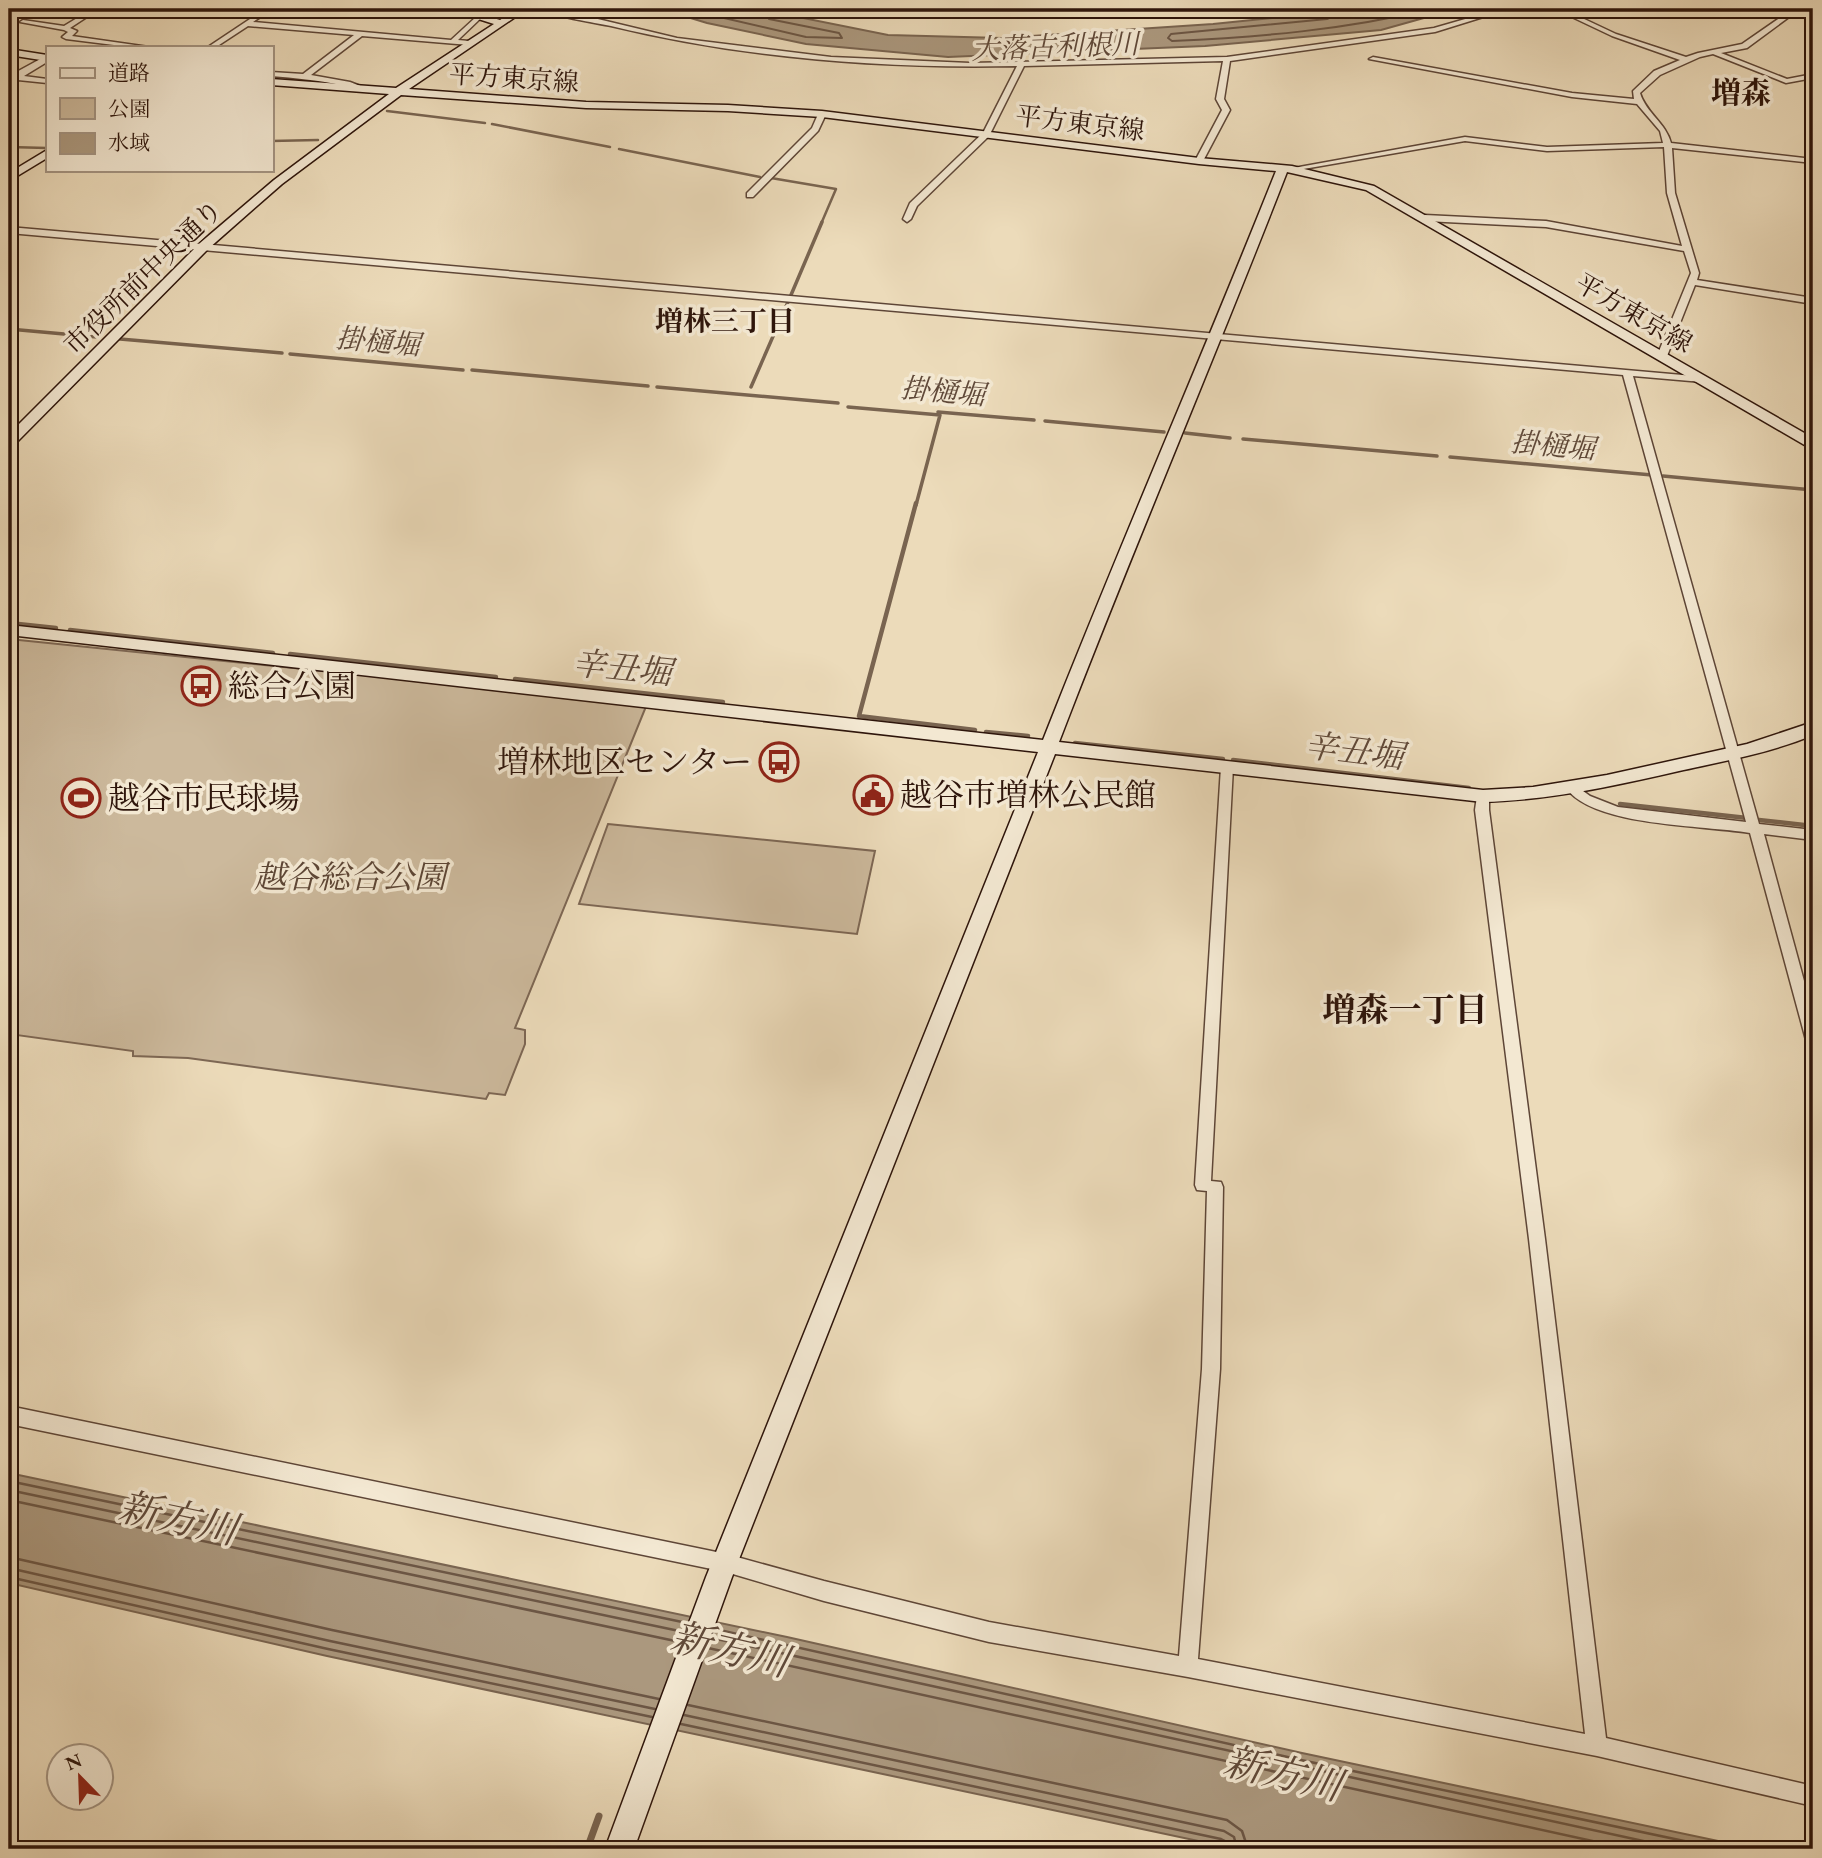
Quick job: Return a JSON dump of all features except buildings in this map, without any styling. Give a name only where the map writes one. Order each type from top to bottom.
[{"type":"street","points":[[65,28],[96,9]]},
{"type":"street","points":[[214,46],[269,9]]},
{"type":"street","name":"市役所前中央通り","points":[[9,442],[204,246],[306,159],[466,43],[522,9]]},
{"type":"street","points":[[548,9],[677,40],[831,59],[970,65],[1227,59],[1435,30],[1506,9]]},
{"type":"street","points":[[1558,9],[1614,35],[1687,60]]},
{"type":"street","points":[[1755,9],[1787,16]]},
{"type":"street","points":[[1662,356],[1695,273],[1671,193],[1668,145],[1664,131],[1639,102],[1636,93],[1657,73],[1687,60],[1744,46],[1787,16],[1808,9]]},
{"type":"street","points":[[452,42],[477,13],[498,22]]},
{"type":"street","points":[[23,22],[65,28],[73,32],[66,37],[80,40],[136,46]]},
{"type":"street","points":[[247,24],[466,43]]},
{"type":"street","points":[[305,76],[359,35]]},
{"type":"street","points":[[69,46],[80,40]]},
{"type":"street","points":[[9,52],[46,58]]},
{"type":"street","points":[[1714,52],[1786,81],[1813,76]]},
{"type":"street","points":[[11,79],[46,59]]},
{"type":"street","points":[[1199,161],[1226,110],[1220,99],[1227,59]]},
{"type":"street","points":[[1373,59],[1572,95],[1639,102]]},
{"type":"street","points":[[907,219],[914,205],[986,134],[1022,63]]},
{"type":"street","points":[[273,74],[305,76],[350,84],[360,89]]},
{"type":"street","points":[[11,79],[46,81]]},
{"type":"street","name":"平方東京線","points":[[273,82],[586,106],[728,108],[822,114],[1199,161],[1288,169],[1341,179],[1370,188],[1425,218],[1813,444]]},
{"type":"street","points":[[750,195],[814,129],[822,114]]},
{"type":"street","points":[[620,1849],[722,1570],[891,1139],[959,977],[1046,747],[1119,566],[1288,169],[1465,139],[1547,149],[1668,145],[1813,161]]},
{"type":"street","points":[[9,178],[46,154]]},
{"type":"street","points":[[1425,218],[1546,224],[1687,249]]},
{"type":"street","points":[[9,230],[1702,380]]},
{"type":"street","points":[[1692,282],[1813,301]]},
{"type":"street","points":[[1627,372],[1813,1040]]},
{"type":"street","points":[[9,630],[1483,796],[1541,793],[1572,788],[1734,753],[1813,728]]},
{"type":"street","points":[[1188,1667],[1211,1369],[1209,1186],[1227,767]]},
{"type":"street","points":[[1572,788],[1585,799],[1616,812],[1813,835]]},
{"type":"street","points":[[1483,796],[1482,810],[1537,1239],[1597,1746]]},
{"type":"street","points":[[9,1415],[824,1591],[989,1632],[1188,1667],[1597,1746],[1813,1796]]},
{"type":"green space","name":"越谷総合公園","points":[[9,639],[647,704],[515,1028],[525,1030],[525,1044],[505,1095],[489,1093],[486,1099],[188,1058],[133,1056],[133,1051],[9,1034]]},
{"type":"green space","points":[[608,824],[875,851],[857,934],[579,904]]},
{"type":"water","name":"大落古利根川","points":[[661,9],[758,9],[888,35],[1002,38],[1213,24],[1360,9],[1456,9],[1381,30],[1205,46],[948,57],[806,44],[707,23]]},
{"type":"water","name":"新方川","points":[[9,1473],[787,1637],[1302,1753],[1756,1849],[1236,1849],[327,1656],[9,1583]]},
{"type":"waterway","points":[[387,111],[485,123]]},
{"type":"waterway","points":[[492,124],[610,147]]},
{"type":"waterway","points":[[273,141],[318,140]]},
{"type":"waterway","points":[[9,147],[46,148]]},
{"type":"waterway","points":[[619,149],[760,177]]},
{"type":"waterway","points":[[771,178],[836,189],[821,224]]},
{"type":"waterway","points":[[791,295],[822,222]]},
{"type":"waterway","points":[[751,387],[788,302]]},
{"type":"waterway","name":"掛樋堀","points":[[9,329],[97,337]]},
{"type":"waterway","name":"掛樋堀","points":[[120,339],[282,353]]},
{"type":"waterway","name":"掛樋堀","points":[[290,354],[463,370]]},
{"type":"waterway","name":"掛樋堀","points":[[472,370],[648,386]]},
{"type":"waterway","name":"掛樋堀","points":[[657,387],[838,403]]},
{"type":"waterway","name":"掛樋堀","points":[[848,407],[940,415],[916,505]]},
{"type":"waterway","name":"掛樋堀","points":[[938,412],[1034,420]]},
{"type":"waterway","name":"掛樋堀","points":[[1045,421],[1164,432]]},
{"type":"waterway","name":"掛樋堀","points":[[1185,433],[1230,438]]},
{"type":"waterway","name":"掛樋堀","points":[[1243,439],[1437,456]]},
{"type":"waterway","name":"掛樋堀","points":[[1450,457],[1652,475]]},
{"type":"waterway","name":"掛樋堀","points":[[1663,476],[1813,490]]},
{"type":"waterway","points":[[916,503],[859,716],[975,730]]},
{"type":"waterway","name":"辛丑堀","points":[[9,623],[56,628]]},
{"type":"waterway","name":"辛丑堀","points":[[70,630],[273,653]]},
{"type":"waterway","name":"辛丑堀","points":[[290,654],[496,677]]},
{"type":"waterway","name":"辛丑堀","points":[[515,679],[723,702]]},
{"type":"waterway","name":"辛丑堀","points":[[986,732],[1028,736]]},
{"type":"waterway","name":"辛丑堀","points":[[1075,743],[1223,759]]},
{"type":"waterway","name":"辛丑堀","points":[[1233,760],[1469,788]]},
{"type":"waterway","name":"辛丑堀","points":[[1620,804],[1747,818]]},
{"type":"waterway","name":"辛丑堀","points":[[1759,820],[1813,826]]},
{"type":"waterway","points":[[587,1849],[599,1816]]},
{"type":"place","name":"総合公園","points":[[201,686]]},
{"type":"place","name":"増林地区センター","points":[[779,762]]},
{"type":"place","name":"越谷市増林公民館","points":[[873,795]]},
{"type":"place","name":"越谷市民球場","points":[[81,798]]},
{"type":"district","name":"増森","points":[[1741,93]]},
{"type":"district","name":"増林三丁目","points":[[725,321]]},
{"type":"district","name":"増森一丁目","points":[[1405,1009]]}]
